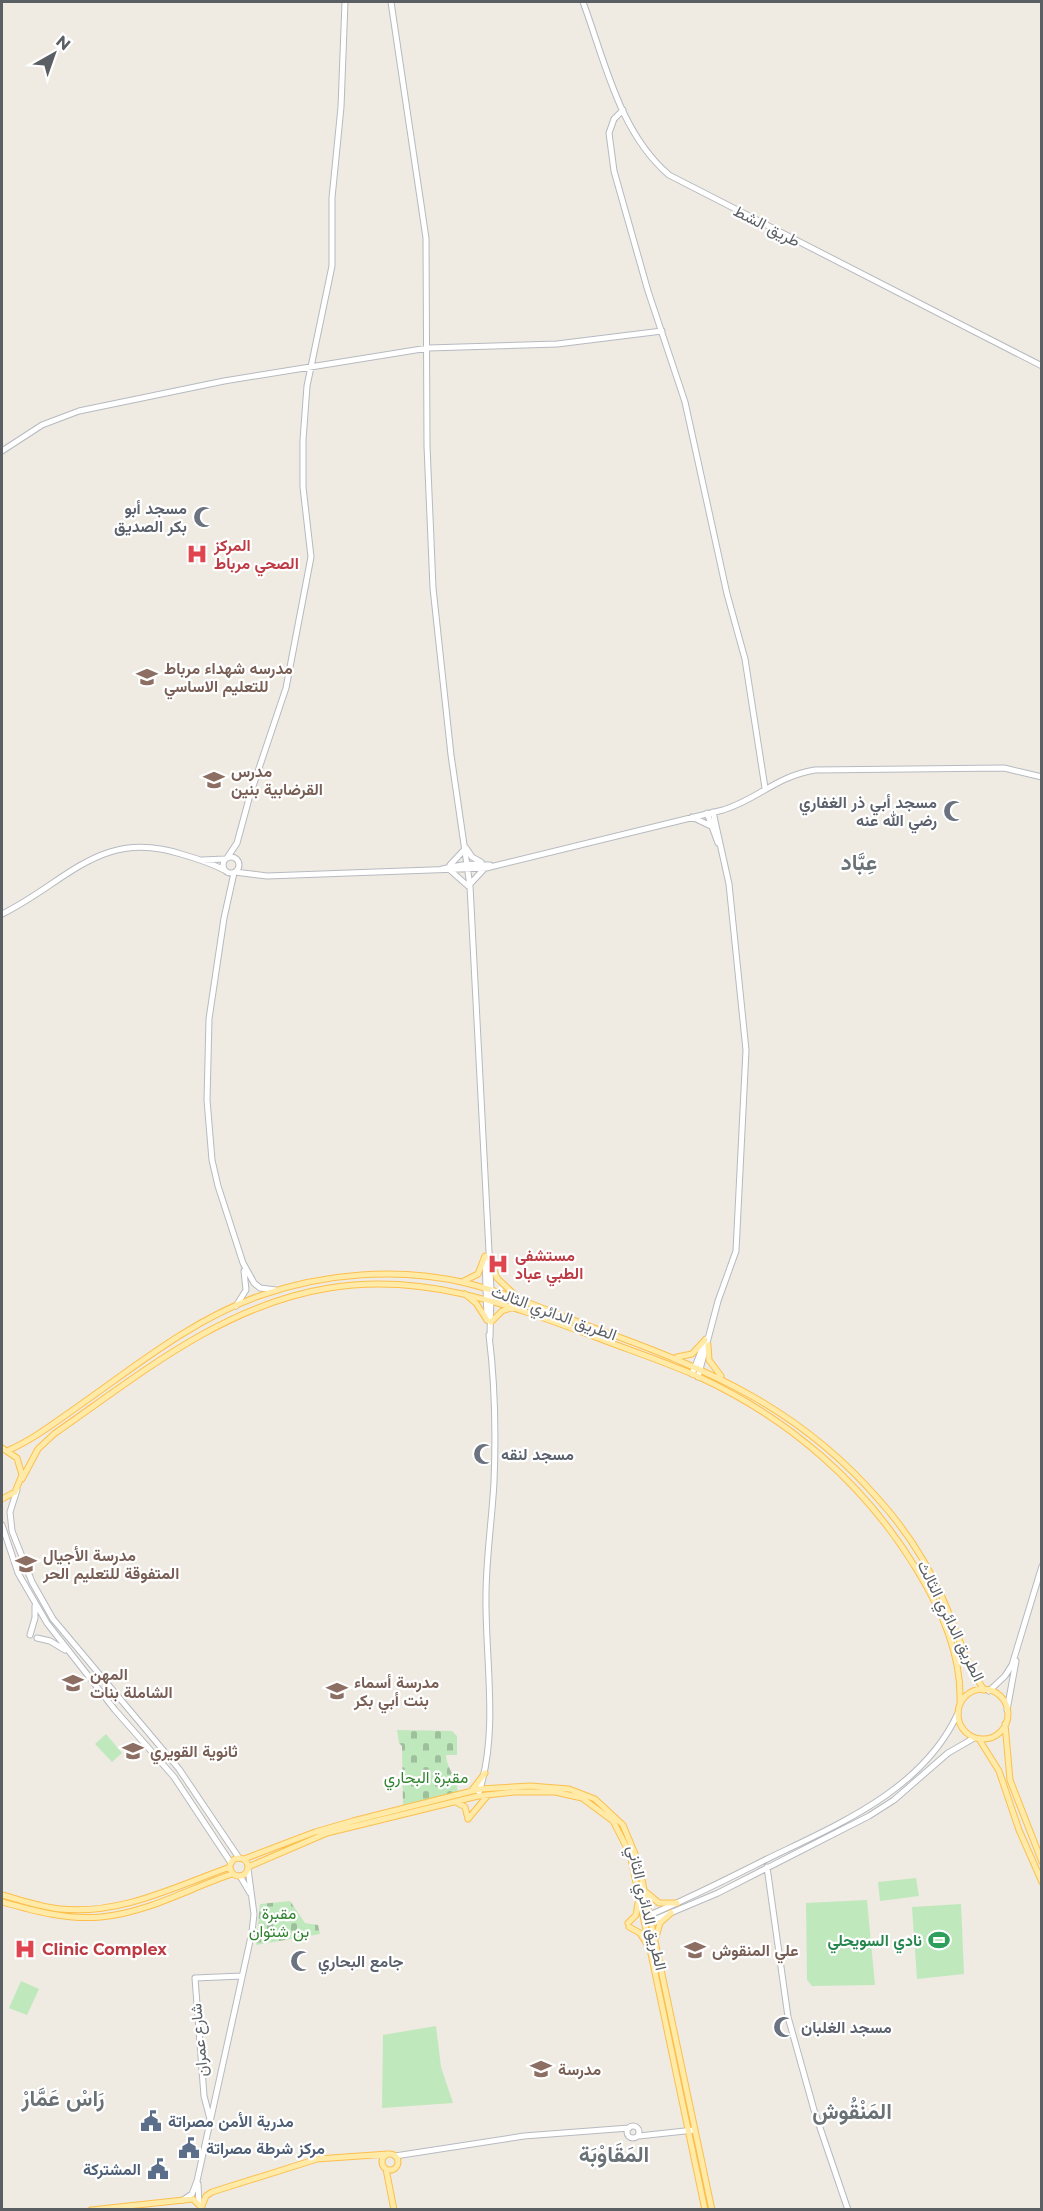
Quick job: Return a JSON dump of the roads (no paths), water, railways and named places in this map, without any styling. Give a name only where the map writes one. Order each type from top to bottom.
[{"type":"main road","points":[[462,1282],[478,1274],[487,1257]]},
{"type":"main road","points":[[487,1257],[497,1278],[520,1299]]},
{"type":"main road","name":"الطريق الدائري الثالث","points":[[9,1450],[58,1420],[167,1343],[235,1306],[278,1290],[339,1276],[372,1274],[462,1282],[520,1299],[698,1367],[729,1382],[787,1416],[817,1439],[882,1503],[910,1540],[930,1573],[972,1670],[987,1690]]},
{"type":"main road","name":"الطريق الدائري الثالث","points":[[18,1488],[38,1449],[54,1434],[172,1352],[238,1315],[299,1294],[352,1285],[408,1284],[461,1292],[515,1307],[695,1375],[755,1407],[789,1429],[833,1465],[877,1512],[910,1557],[940,1614],[958,1666],[960,1704]]},
{"type":"main road","points":[[461,1292],[476,1303],[489,1321],[502,1311],[515,1307]]},
{"type":"main road","points":[[674,1358],[692,1354],[706,1342]]},
{"type":"main road","points":[[706,1342],[709,1360],[713,1367],[729,1382]]},
{"type":"main road","points":[[2,1448],[9,1450],[20,1461],[22,1479]]},
{"type":"main road","points":[[2,1499],[18,1488]]},
{"type":"main road","points":[[1041,1862],[1010,1780],[1005,1724],[1007,1710],[1002,1700],[987,1690],[972,1692],[960,1704],[958,1713],[960,1725],[977,1738],[999,1771],[1019,1830],[1041,1882]]},
{"type":"main road","points":[[977,1738],[996,1735],[1005,1724]]},
{"type":"main road","points":[[454,1802],[465,1807],[468,1819],[480,1802],[493,1790],[486,1782],[485,1773]]},
{"type":"main road","points":[[465,1793],[477,1786],[485,1773]]},
{"type":"main road","name":"الطريق الدائري الثاني","points":[[240,1876],[248,1868],[327,1833],[454,1802],[493,1790],[556,1786],[582,1792],[595,1799],[616,1816],[629,1835],[644,1888],[692,2130],[705,2210]]},
{"type":"main road","name":"الطريق الدائري الثاني","points":[[230,1865],[326,1828],[480,1789],[555,1792],[582,1798],[594,1805],[613,1821],[626,1843],[712,2210]]},
{"type":"main road","points":[[242,1859],[248,1868]]},
{"type":"main road","points":[[2,1895],[47,1907],[95,1910],[149,1898],[230,1865],[232,1874]]},
{"type":"main road","points":[[2,1902],[46,1914],[102,1917],[148,1905],[232,1874],[240,1876]]},
{"type":"main road","points":[[644,1888],[653,1900],[665,1904],[677,1903]]},
{"type":"main road","points":[[639,1898],[636,1915],[628,1925],[643,1936],[650,1950]]},
{"type":"main road","points":[[655,1945],[657,1928],[671,1913]]},
{"type":"main road","points":[[388,2154],[384,2157],[384,2167],[394,2210]]},
{"type":"main road","points":[[91,2210],[193,2199],[201,2206],[206,2196],[212,2192],[317,2159],[388,2154],[395,2156],[398,2165],[390,2186]]},
{"type":"main road","points":[[365,2156],[392,2170],[398,2165]]},
{"type":"main road","points":[[167,2210],[174,2202]]},
{"type":"street","points":[[229,890],[224,871],[226,859],[236,846],[286,688],[311,557],[302,450],[311,367],[332,266],[332,198],[341,107],[345,2]]},
{"type":"street","points":[[391,2],[426,238],[427,446],[434,599],[451,755],[470,887],[494,1441],[486,1594],[489,1675],[485,1773],[477,1796]]},
{"type":"street","name":"طريق الشط","points":[[583,2],[623,110],[646,153],[678,181],[1041,366]]},
{"type":"street","points":[[623,110],[612,123],[610,148],[628,224],[684,402],[727,594],[743,651],[765,788]]},
{"type":"street","points":[[2,451],[42,425],[88,409],[311,367],[428,348],[556,344],[662,331]]},
{"type":"street","points":[[2,914],[94,857],[124,847],[155,847],[200,860],[224,871],[267,876],[487,866],[723,810],[749,800],[789,775],[834,768],[1004,768],[1041,777]]},
{"type":"street","points":[[714,825],[723,810]]},
{"type":"street","points":[[695,1375],[736,1251],[746,1050],[729,884],[710,813]]},
{"type":"street","points":[[690,817],[714,825]]},
{"type":"street","points":[[235,1306],[246,1290],[243,1263],[215,1174],[207,1100],[208,1019],[229,890],[237,861],[236,846]]},
{"type":"street","points":[[465,848],[472,857],[487,866]]},
{"type":"street","points":[[449,868],[465,848]]},
{"type":"street","points":[[200,860],[237,861],[247,870],[267,876]]},
{"type":"street","points":[[470,887],[476,876],[487,866]]},
{"type":"street","points":[[449,868],[470,887]]},
{"type":"street","points":[[243,1263],[257,1286],[266,1290],[278,1290]]},
{"type":"street","points":[[18,1488],[10,1512],[12,1532],[32,1582],[53,1619],[179,1769],[242,1859]]},
{"type":"street","points":[[2,1525],[18,1573],[35,1605],[69,1652],[174,1777],[230,1865]]},
{"type":"street","points":[[1007,1710],[1017,1651],[1041,1566]]},
{"type":"street","points":[[30,1635],[35,1618],[35,1605]]},
{"type":"street","points":[[37,1638],[50,1641],[69,1652]]},
{"type":"street","points":[[987,1690],[1007,1674],[1017,1651]]},
{"type":"street","points":[[644,1921],[650,1915],[766,1860],[887,1795],[921,1767],[940,1745],[958,1713]]},
{"type":"street","points":[[644,1921],[651,1922],[768,1868],[884,1808],[948,1753],[977,1738]]},
{"type":"street","points":[[766,1860],[788,2017],[802,2069],[848,2210]]},
{"type":"street","points":[[182,2201],[192,2194],[197,2181],[252,1932],[248,1868]]},
{"type":"street","points":[[240,1876],[251,1895]]},
{"type":"street","name":"شارع عمران","points":[[210,2121],[206,2102],[195,1978],[242,1976]]},
{"type":"street","points":[[395,2156],[524,2136],[629,2128],[638,2132],[654,2133],[692,2130]]},
{"type":"street","points":[[627,2134],[629,2128]]},
{"type":"street","points":[[615,2129],[633,2139],[638,2132]]},
{"type":"street","points":[[197,2181],[201,2206]]},
{"type":"place","name":"مسجد أبو بكر الصديق","points":[[204,517]]},
{"type":"place","name":"المركز الصحي مرباط","points":[[197,554]]},
{"type":"place","name":"مدرسه شهداء مرباط للتعليم الاساسي","points":[[147,677]]},
{"type":"place","name":"مدرس القرضابية بنين","points":[[214,780]]},
{"type":"place","name":"مسجد أبي ذر الغفاري رضي الله عنه","points":[[954,811]]},
{"type":"place","name":"مستشفى الطبي عباد","points":[[498,1264]]},
{"type":"place","name":"مسجد لنقه","points":[[484,1454]]},
{"type":"place","name":"مدرسة الأجيال المتفوقة للتعليم الحر","points":[[26,1564]]},
{"type":"place","name":"المهن الشاملة بنات","points":[[73,1683]]},
{"type":"place","name":"مدرسة أسماء بنت أبي بكر","points":[[337,1691]]},
{"type":"place","name":"ثانوية القويري","points":[[133,1751]]},
{"type":"place","name":"نادي السويحلي","points":[[939,1940]]},
{"type":"place","name":"Clinic Complex","points":[[25,1949]]},
{"type":"place","name":"علي المنقوش","points":[[695,1950]]},
{"type":"place","name":"جامع البحاري","points":[[301,1961]]},
{"type":"place","name":"مسجد الغلبان","points":[[784,2027]]},
{"type":"place","name":"مدرسة","points":[[541,2069]]},
{"type":"place","name":"مدرية الأمن مصراتة","points":[[151,2121]]},
{"type":"place","name":"مركز شرطة مصراتة","points":[[189,2148]]},
{"type":"place","name":"المشتركة","points":[[158,2169]]},
{"type":"district","name":"عِبَّاد","points":[[859,862]]},
{"type":"district","name":"رَاسْ عَمَّارْ","points":[[63,2098]]},
{"type":"district","name":"المَنْقُوش","points":[[852,2111]]},
{"type":"district","name":"المَقَاوْبَة","points":[[614,2154]]},
{"type":"park label","name":"مقبرة البحاري","points":[[426,1777]]},
{"type":"park label","name":"مقبرة بن شتوان","points":[[279,1922]]}]
